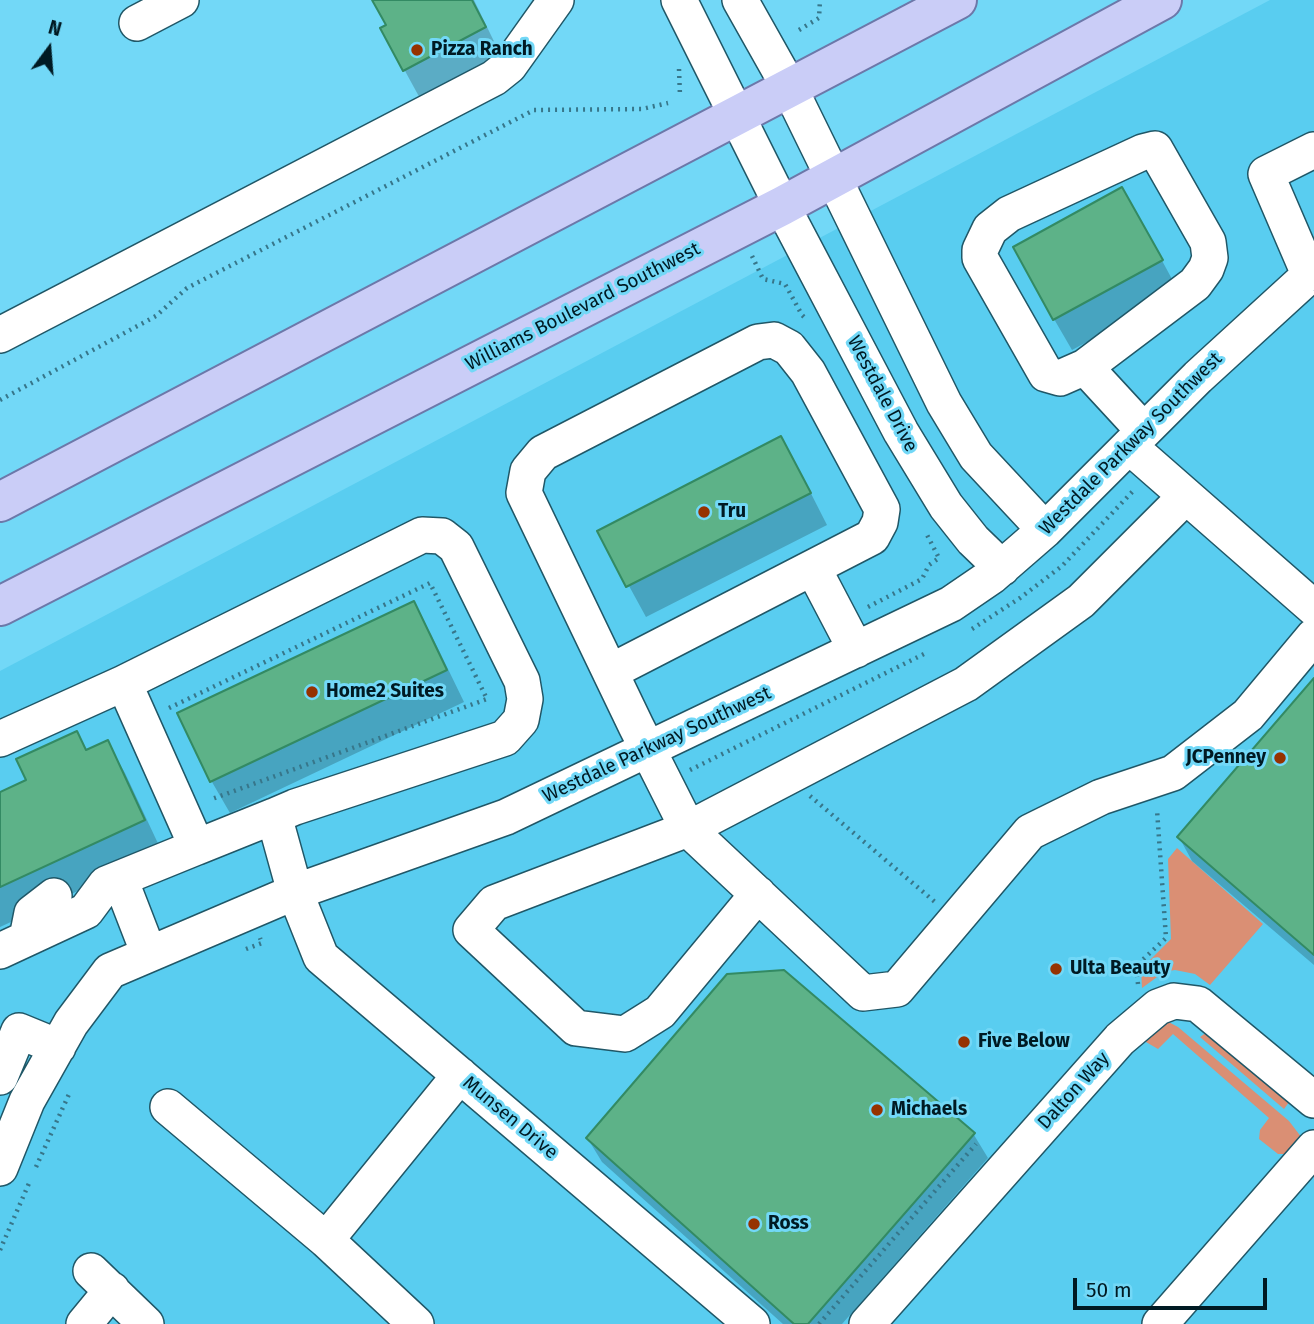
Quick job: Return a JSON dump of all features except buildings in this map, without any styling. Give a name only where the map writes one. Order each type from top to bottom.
[{"type":"main road","points":[[0,502],[957,0]]},
{"type":"main road","name":"Williams Boulevard Southwest","points":[[0,606],[782,206],[1162,0]]},
{"type":"street","points":[[137,23],[181,0]]},
{"type":"street","points":[[0,335],[494,78],[509,66],[556,0]]},
{"type":"street","name":"Westdale Drive","points":[[679,0],[782,206],[914,453],[946,506],[1002,568]]},
{"type":"street","points":[[740,0],[789,87],[832,179],[957,424],[976,456],[1045,530]]},
{"type":"street","points":[[1155,149],[1208,242],[1210,257],[1206,269],[1195,284],[1085,367],[1060,378],[1046,374],[980,258],[980,250],[990,229],[1009,214],[1143,152],[1155,149]]},
{"type":"street","points":[[1312,273],[1266,174],[1314,150]]},
{"type":"street","name":"Westdale Parkway Southwest","points":[[0,1168],[27,1101],[71,1023],[110,971],[295,892],[506,817],[951,604],[1002,568],[1045,530],[1198,377],[1312,273]]},
{"type":"street","points":[[610,672],[872,537],[880,522],[882,509],[808,372],[789,348],[774,341],[758,342],[543,453],[527,471],[524,493],[610,672],[648,750],[688,829],[863,993],[897,989],[1030,832],[1101,797],[1173,773],[1248,715],[1314,636]]},
{"type":"street","points":[[1085,367],[1136,438],[1186,496],[1314,608]]},
{"type":"street","points":[[758,894],[660,1012],[625,1034],[576,1028],[471,930],[494,903],[688,829],[966,684],[1081,601],[1186,496]]},
{"type":"street","points":[[0,739],[124,683],[422,535],[442,536],[456,547],[522,681],[525,699],[521,720],[505,738],[295,807],[113,881],[62,892],[32,913],[13,945]]},
{"type":"street","points":[[813,568],[856,650]]},
{"type":"street","points":[[124,683],[197,848]]},
{"type":"street","name":"Munsen Drive","points":[[274,816],[295,892],[321,957],[752,1324]]},
{"type":"street","points":[[13,945],[86,911],[113,881]]},
{"type":"street","points":[[113,881],[149,954]]},
{"type":"street","name":"Dalton Way","points":[[867,1324],[1120,1039],[1158,1007],[1174,1001],[1198,1004],[1314,1100]]},
{"type":"street","points":[[0,1077],[19,1031],[58,1047]]},
{"type":"street","points":[[326,1240],[460,1075]]},
{"type":"street","points":[[168,1107],[326,1240],[396,1318]]},
{"type":"street","points":[[1160,1324],[1314,1148]]},
{"type":"street","points":[[84,1324],[101,1280],[146,1324]]},
{"type":"path","points":[[799,30],[819,18],[820,0]]},
{"type":"path","points":[[0,400],[156,316],[187,288],[534,110],[642,109],[668,103]]},
{"type":"path","points":[[162,711],[430,583],[488,699],[212,799]]},
{"type":"path","points":[[806,788],[809,795],[935,902]]},
{"type":"path","points":[[0,1250],[71,1089]]},
{"type":"path","points":[[819,1324],[976,1144]]},
{"type":"shaded area","points":[[1270,0],[1314,0],[1314,1324],[0,1324],[0,671]]},
{"type":"shaded area","points":[[1177,848],[1263,924],[1210,985],[1195,974],[1175,970],[1164,972],[1142,988],[1141,969],[1171,939],[1168,859]]},
{"type":"shaded area","points":[[1161,1018],[1178,1027],[1289,1121],[1302,1138],[1287,1154],[1278,1154],[1259,1139],[1260,1130],[1269,1118],[1173,1034],[1158,1049],[1146,1042]]},
{"type":"shaded area","points":[[1210,1030],[1292,1098],[1284,1109],[1200,1037]]},
{"type":"place","name":"Pizza Ranch","points":[[417,50]]},
{"type":"place","name":"Tru","points":[[704,512]]},
{"type":"place","name":"Home2 Suites","points":[[312,692]]},
{"type":"place","name":"JCPenney","points":[[1280,758]]},
{"type":"place","name":"Ulta Beauty","points":[[1056,969]]},
{"type":"place","name":"Five Below","points":[[964,1042]]},
{"type":"place","name":"Michaels","points":[[877,1110]]},
{"type":"place","name":"Ross","points":[[754,1224]]}]
